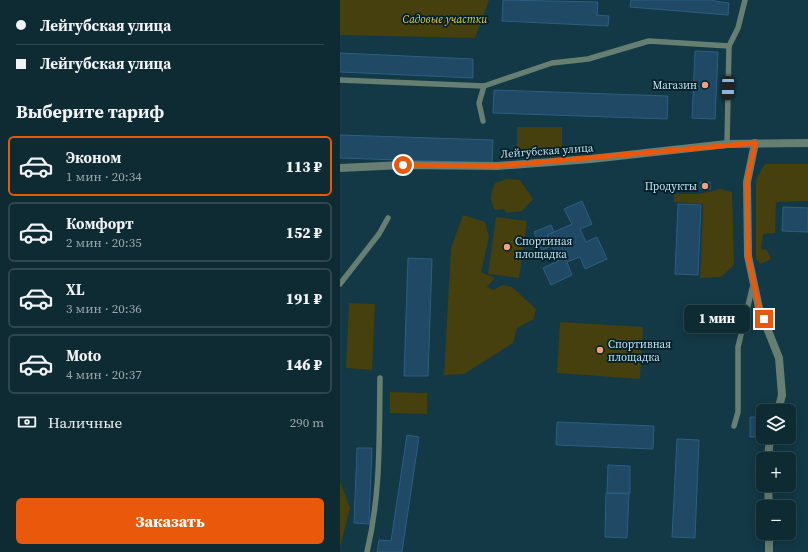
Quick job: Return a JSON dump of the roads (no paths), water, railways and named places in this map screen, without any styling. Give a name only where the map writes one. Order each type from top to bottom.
[{"type":"street","points":[[755,143],[747,182],[748,256],[759,308],[779,358],[782,395],[780,404]]},
{"type":"street","name":"Лейгубская улица","points":[[340,168],[403,165],[497,166],[591,159],[727,144],[808,143]]},
{"type":"street","points":[[769,540],[769,552]]},
{"type":"lane","points":[[727,144],[729,46],[738,28],[745,0]]},
{"type":"lane","points":[[340,80],[484,86],[552,63],[588,59],[649,42],[729,46]]},
{"type":"lane","points":[[483,121],[479,103],[484,86]]},
{"type":"lane","points":[[340,284],[378,234],[388,218]]},
{"type":"lane","points":[[734,426],[738,412],[738,347],[753,283]]},
{"type":"lane","points":[[367,552],[376,510],[380,447],[380,378]]},
{"type":"place","name":"Магазин","points":[[705,85]]},
{"type":"place","name":"Продукты","points":[[705,186]]},
{"type":"place","name":"Спортиная площадка","points":[[507,247]]},
{"type":"place","name":"Спортивная площадка","points":[[600,350]]},
{"type":"park label","name":"Садовые участки","points":[[445,19]]}]
